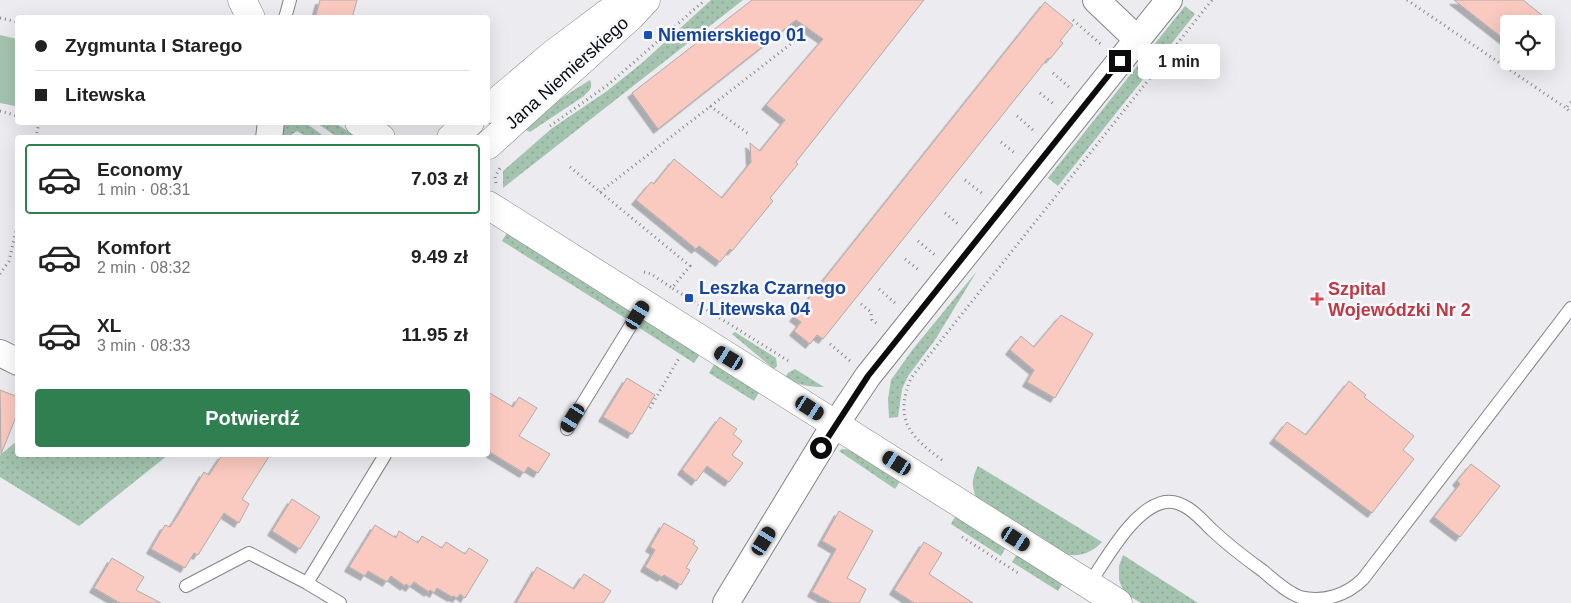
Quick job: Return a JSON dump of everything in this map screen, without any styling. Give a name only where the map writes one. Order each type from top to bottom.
[{"type":"street","points":[[242,0],[250,15]]},
{"type":"street","name":"Jana Niemierskiego","points":[[490,107],[554,54],[625,0]]},
{"type":"street","name":"Jana Niemierskiego","points":[[495,155],[646,0]]},
{"type":"street","points":[[1096,0],[1138,40]]},
{"type":"street","points":[[726,603],[835,425],[868,376],[1169,0]]},
{"type":"street","points":[[363,125],[377,135]]},
{"type":"street","points":[[455,135],[466,125]]},
{"type":"street","points":[[493,197],[644,304],[1118,603]]},
{"type":"street","points":[[0,353],[15,360]]},
{"type":"lane","points":[[286,15],[290,0]]},
{"type":"lane","points":[[567,429],[644,304]]},
{"type":"lane","points":[[1089,584],[1134,521],[1157,505],[1171,502],[1187,507],[1234,550],[1301,597],[1312,599],[1336,597],[1346,593],[1363,579],[1566,325],[1571,308]]},
{"type":"lane","points":[[307,583],[384,457]]},
{"type":"lane","points":[[186,586],[249,553],[307,583],[340,603]]},
{"type":"path","points":[[545,130],[609,84],[704,0]]},
{"type":"path","points":[[946,462],[922,446],[908,426],[904,416],[904,402],[910,378],[1212,0]]},
{"type":"path","points":[[1407,0],[1566,108],[1571,114]]},
{"type":"path","points":[[0,18],[15,21]]},
{"type":"path","points":[[1073,20],[1120,61]]},
{"type":"path","points":[[600,192],[805,32]]},
{"type":"path","points":[[1566,108],[1571,102]]},
{"type":"path","points":[[710,106],[750,135]]},
{"type":"path","points":[[0,111],[15,115]]},
{"type":"path","points":[[493,197],[496,185],[495,177],[498,170],[495,155]]},
{"type":"path","points":[[570,167],[690,266],[672,288],[790,362]]},
{"type":"path","points":[[0,274],[9,261],[15,235]]},
{"type":"path","points":[[650,408],[680,358]]},
{"type":"path","points":[[956,533],[1019,573]]},
{"type":"green space","points":[[711,0],[743,0],[503,188],[503,171],[551,129],[607,91],[642,63]]},
{"type":"green space","points":[[1185,6],[1195,14],[1058,186],[1048,178]]},
{"type":"green space","points":[[0,35],[15,39],[15,106],[0,103]]},
{"type":"green space","points":[[590,80],[590,89],[584,96],[530,132],[522,128],[536,114]]},
{"type":"green space","points":[[282,125],[309,125],[322,135],[304,135],[297,131],[291,135],[283,135]]},
{"type":"green space","points":[[320,125],[338,125],[354,135],[334,135]]},
{"type":"green space","points":[[507,233],[631,310],[628,320],[502,241]]},
{"type":"green space","points":[[977,271],[935,340],[908,376],[902,389],[898,417],[889,418],[888,399],[891,380],[913,349]]},
{"type":"green space","points":[[643,318],[700,354],[694,363],[638,327]]},
{"type":"green space","points":[[735,332],[776,358],[777,366],[774,369],[732,334]]},
{"type":"green space","points":[[715,363],[760,391],[754,401],[709,373]]},
{"type":"green space","points":[[795,369],[824,387],[803,385],[785,377]]},
{"type":"green space","points":[[15,443],[15,457],[165,457],[79,526],[0,477],[0,455]]},
{"type":"green space","points":[[842,449],[853,450],[901,480],[895,489],[839,451]]},
{"type":"green space","points":[[978,466],[1102,542],[1094,549],[1085,553],[1065,554],[976,497],[973,482]]},
{"type":"green space","points":[[956,515],[1006,547],[1001,556],[951,524]]},
{"type":"green space","points":[[1017,554],[1063,583],[1058,591],[1012,562]]},
{"type":"green space","points":[[1123,555],[1198,603],[1141,603],[1131,597],[1123,590],[1119,580],[1119,566]]},
{"type":"building","points":[[320,0],[357,0],[353,15],[316,15]]},
{"type":"building","points":[[752,0],[924,0],[796,162],[798,164],[770,198],[773,201],[732,251],[730,249],[720,262],[699,246],[696,249],[636,200],[651,182],[654,184],[674,159],[722,198],[751,162],[750,143],[760,151],[785,120],[766,105],[823,39],[796,20],[658,129],[632,93]]},
{"type":"building","points":[[1454,0],[1523,0],[1542,15],[1500,15],[1500,36]]},
{"type":"building","points":[[1045,2],[1073,25],[1060,41],[1063,43],[1050,59],[1048,58],[823,339],[817,335],[810,344],[794,331],[801,322],[794,317]]},
{"type":"building","points":[[1061,315],[1093,334],[1055,398],[1027,382],[1034,370],[1010,350],[1021,336],[1034,347]]},
{"type":"building","points":[[627,378],[655,395],[632,434],[603,417]]},
{"type":"building","points":[[1349,381],[1366,395],[1364,397],[1414,436],[1403,450],[1414,459],[1372,513],[1274,439],[1287,422],[1306,435]]},
{"type":"building","points":[[0,390],[15,396],[15,419],[1,454]]},
{"type":"building","points":[[490,393],[513,407],[519,397],[537,408],[519,436],[550,454],[538,473],[528,467],[524,473],[490,452]]},
{"type":"building","points":[[720,417],[737,429],[733,434],[742,441],[732,455],[743,463],[729,482],[707,466],[696,481],[682,470]]},
{"type":"building","points":[[221,457],[269,457],[242,499],[249,504],[239,523],[224,513],[198,555],[194,553],[185,568],[151,549],[165,525],[170,527],[177,517],[204,472],[209,475]]},
{"type":"building","points":[[1471,464],[1500,486],[1460,537],[1434,517],[1460,484],[1457,481]]},
{"type":"building","points":[[292,499],[320,517],[300,549],[272,531]]},
{"type":"building","points":[[839,511],[873,531],[847,578],[866,589],[859,603],[832,603],[812,592],[836,549],[822,541]]},
{"type":"building","points":[[664,523],[695,541],[693,544],[698,548],[686,568],[690,570],[681,585],[645,567],[655,550],[650,547]]},
{"type":"building","points":[[375,525],[396,538],[399,531],[418,543],[422,536],[442,548],[446,542],[465,554],[469,548],[488,560],[465,598],[460,594],[457,598],[452,597],[437,588],[434,593],[430,590],[429,592],[414,582],[410,587],[406,584],[405,586],[391,576],[387,582],[368,571],[365,576],[349,567]]},
{"type":"building","points":[[924,542],[942,553],[929,574],[973,603],[914,603],[894,590]]},
{"type":"building","points":[[112,558],[144,577],[136,590],[161,603],[120,603],[94,588]]},
{"type":"building","points":[[537,567],[574,589],[584,574],[611,591],[603,603],[516,603]]},
{"type":"place","name":"Niemierskiego 01","points":[[648,35]]},
{"type":"place","name":"Leszka Czarnego / Litewska 04","points":[[689,298]]},
{"type":"place","name":"Szpital Wojewódzki Nr 2","points":[[1317,299]]},
{"type":"route","points":[[821,448],[868,376],[1120,61]]}]
